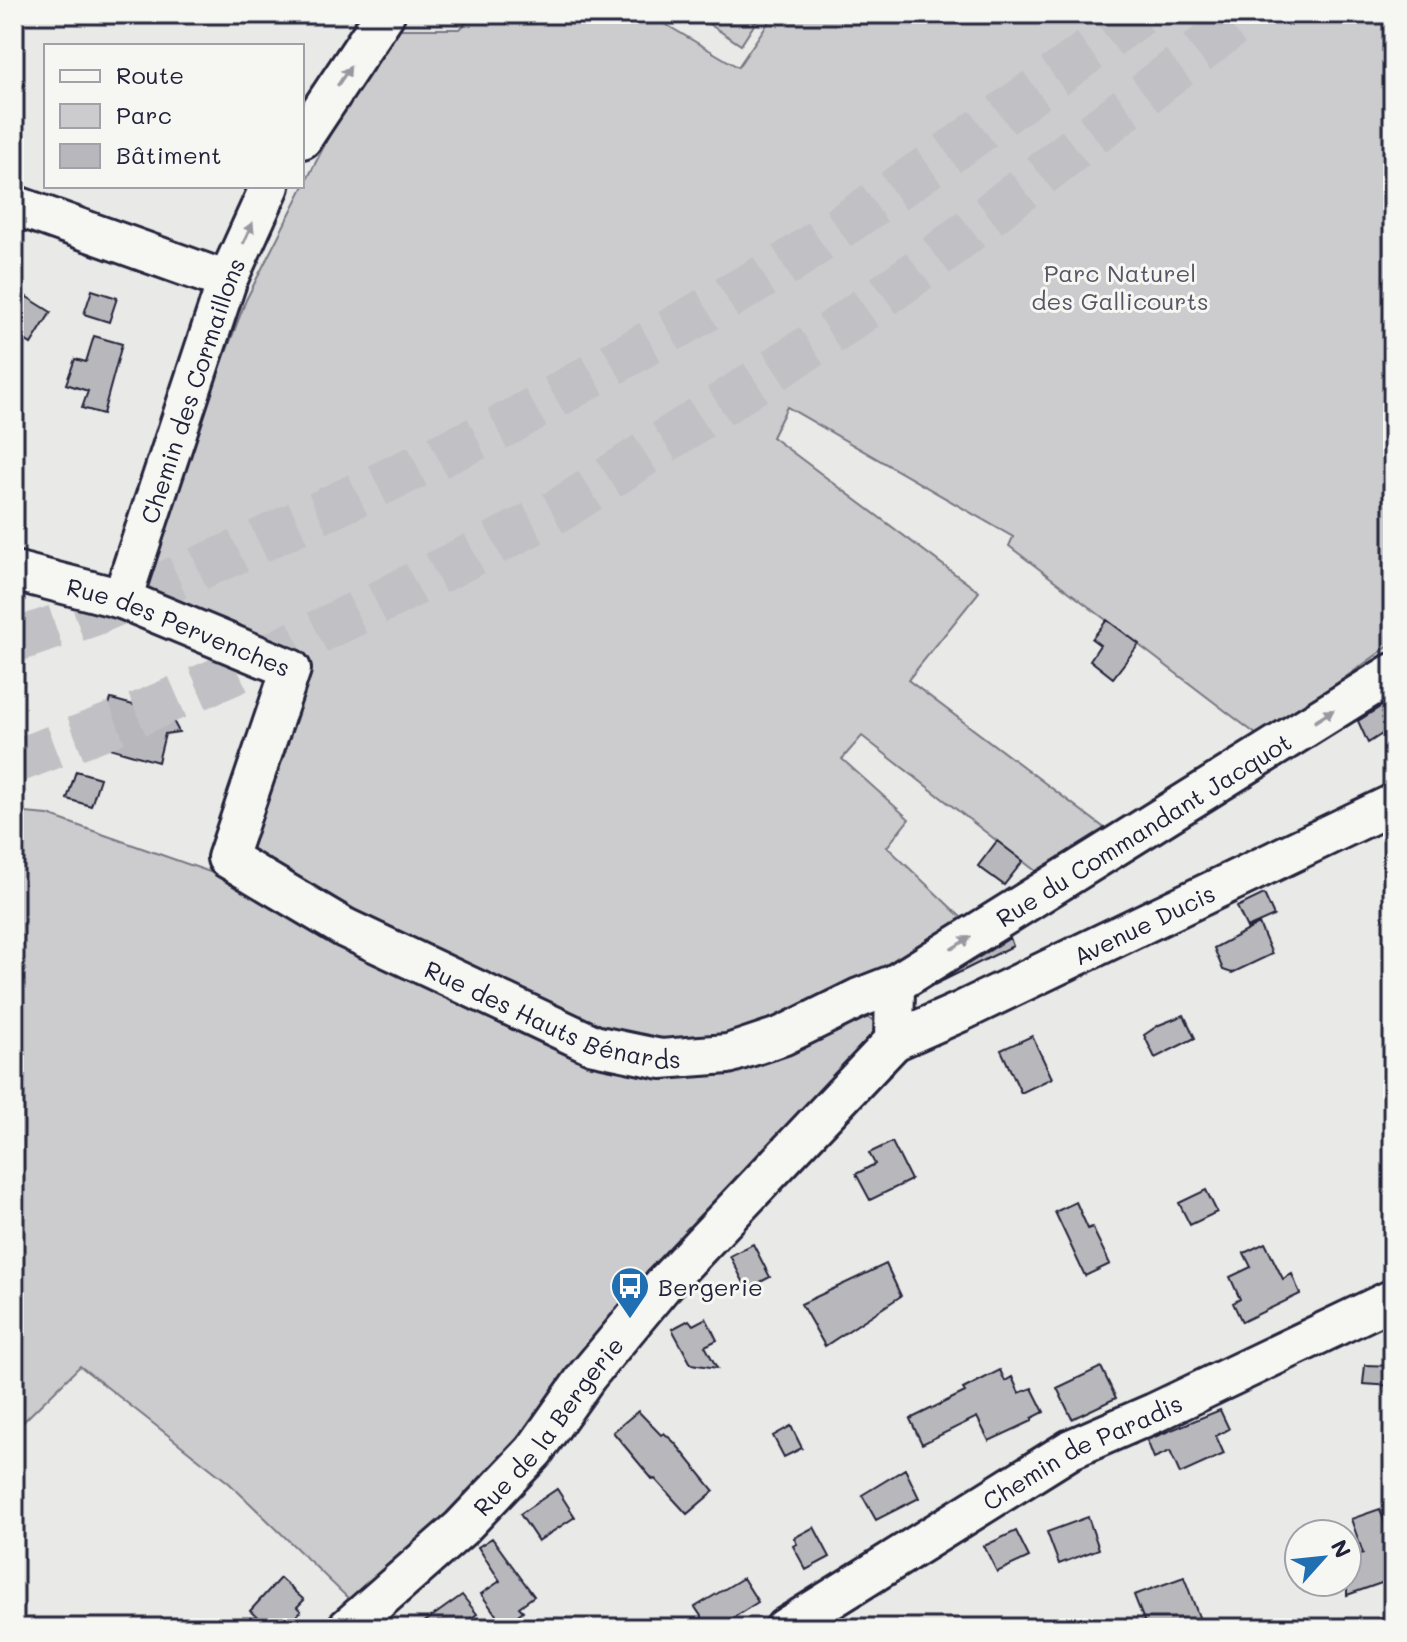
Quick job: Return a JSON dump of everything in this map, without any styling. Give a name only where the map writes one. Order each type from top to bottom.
[{"type":"street","points":[[304,136],[385,14]]},
{"type":"street","name":"Chemin des Cormaillons","points":[[122,599],[227,281],[269,188]]},
{"type":"street","points":[[14,205],[227,281]]},
{"type":"street","name":"Rue des Pervenches","points":[[14,571],[122,599],[291,669],[227,858]]},
{"type":"street","name":"Rue du Commandant Jacquot","points":[[895,984],[1393,673]]},
{"type":"street","name":"Avenue Ducis","points":[[894,1041],[1393,804]]},
{"type":"street","name":"Rue des Hauts Bénards","points":[[227,858],[345,928],[594,1045],[661,1059],[728,1054],[782,1036],[895,984]]},
{"type":"street","points":[[894,1041],[895,984]]},
{"type":"street","name":"Rue de la Bergerie","points":[[347,1628],[461,1528],[534,1451],[587,1376],[662,1286],[894,1041]]},
{"type":"street","name":"Chemin de Paradis","points":[[785,1628],[1071,1449],[1154,1413],[1393,1299]]},
{"type":"green space","name":"Parc Naturel des Gallicourts","points":[[475,14],[648,14],[738,67],[774,14],[1393,14],[1393,643],[1261,738],[1009,546],[1013,537],[787,407],[772,437],[979,592],[908,680],[1111,833],[1042,876],[862,736],[842,759],[909,819],[887,847],[966,922],[858,1014],[875,1021],[873,1038],[480,1493],[353,1603],[229,1483],[80,1366],[14,1431],[14,812],[48,815],[227,878],[305,663],[136,589],[246,300],[360,75],[397,29],[460,29]]},
{"type":"green space","points":[[711,14],[761,14],[741,45],[706,22]]},
{"type":"building","points":[[14,289],[51,312],[31,344],[14,333]]},
{"type":"building","points":[[92,290],[117,298],[109,322],[84,314]]},
{"type":"building","points":[[94,336],[122,344],[103,414],[82,408],[88,391],[66,384],[75,359],[86,362]]},
{"type":"building","points":[[1107,620],[1139,644],[1113,678],[1090,660],[1100,645],[1092,639]]},
{"type":"building","points":[[111,699],[170,715],[179,732],[165,734],[158,762],[96,744]]},
{"type":"building","points":[[1393,699],[1393,727],[1368,743],[1358,721]]},
{"type":"building","points":[[76,771],[100,778],[91,806],[67,799]]},
{"type":"building","points":[[997,841],[1023,861],[1004,885],[978,866]]},
{"type":"building","points":[[1264,894],[1274,916],[1247,928],[1237,907]]},
{"type":"building","points":[[1259,924],[1272,954],[1232,973],[1223,970],[1214,948]]},
{"type":"building","points":[[1010,938],[1013,946],[934,985]]},
{"type":"building","points":[[1184,1015],[1195,1038],[1155,1058],[1144,1035]]},
{"type":"building","points":[[1032,1036],[1052,1078],[1021,1093],[1001,1050]]},
{"type":"building","points":[[892,1142],[911,1180],[870,1200],[856,1174],[875,1164],[869,1153]]},
{"type":"building","points":[[1206,1190],[1217,1212],[1190,1225],[1179,1203]]},
{"type":"building","points":[[1076,1202],[1088,1229],[1092,1227],[1110,1264],[1085,1276],[1055,1212]]},
{"type":"building","points":[[1265,1243],[1283,1279],[1292,1274],[1300,1294],[1242,1322],[1233,1303],[1240,1299],[1230,1277],[1251,1267],[1244,1253]]},
{"type":"building","points":[[753,1244],[770,1277],[747,1289],[730,1256]]},
{"type":"building","points":[[886,1264],[901,1296],[825,1346],[801,1304]]},
{"type":"building","points":[[706,1318],[717,1340],[705,1346],[717,1368],[691,1364],[672,1329],[689,1320],[693,1325]]},
{"type":"building","points":[[1365,1365],[1393,1366],[1393,1386],[1363,1384]]},
{"type":"building","points":[[1101,1367],[1116,1398],[1072,1419],[1057,1388]]},
{"type":"building","points":[[1000,1370],[1005,1381],[1012,1377],[1019,1393],[1032,1388],[1044,1412],[989,1441],[977,1417],[922,1444],[910,1419],[965,1392],[963,1389]]},
{"type":"building","points":[[1220,1410],[1229,1429],[1216,1436],[1224,1454],[1180,1474],[1170,1451],[1154,1458],[1147,1440]]},
{"type":"building","points":[[638,1411],[661,1435],[664,1433],[675,1443],[714,1491],[687,1514],[653,1480],[613,1432]]},
{"type":"building","points":[[791,1426],[802,1448],[784,1457],[773,1436]]},
{"type":"building","points":[[905,1469],[919,1498],[876,1520],[862,1495]]},
{"type":"building","points":[[557,1489],[575,1517],[538,1541],[520,1514]]},
{"type":"building","points":[[1380,1509],[1393,1547],[1393,1579],[1363,1589],[1363,1518],[1354,1518]]},
{"type":"building","points":[[1088,1517],[1099,1549],[1059,1564],[1047,1532]]},
{"type":"building","points":[[814,1527],[830,1557],[806,1570],[793,1546],[797,1544],[794,1538]]},
{"type":"building","points":[[1016,1531],[1029,1557],[997,1572],[984,1546]]},
{"type":"building","points":[[492,1538],[534,1596],[519,1607],[523,1611],[504,1626],[481,1594],[500,1581],[478,1547]]},
{"type":"building","points":[[1184,1577],[1203,1628],[1147,1628],[1134,1595]]},
{"type":"building","points":[[280,1578],[304,1600],[297,1607],[301,1611],[285,1628],[269,1628],[250,1611]]},
{"type":"building","points":[[743,1578],[758,1602],[717,1628],[709,1628],[695,1607]]},
{"type":"building","points":[[462,1595],[477,1614],[458,1628],[416,1628]]},
{"type":"tunnel","points":[[14,641],[91,615],[234,553],[509,423],[786,264],[956,148],[1140,14]]},
{"type":"tunnel","points":[[14,762],[134,716],[231,674],[561,509],[834,331],[907,279],[1247,14]]},
{"type":"place","name":"Bergerie","points":[[630,1320]]}]
